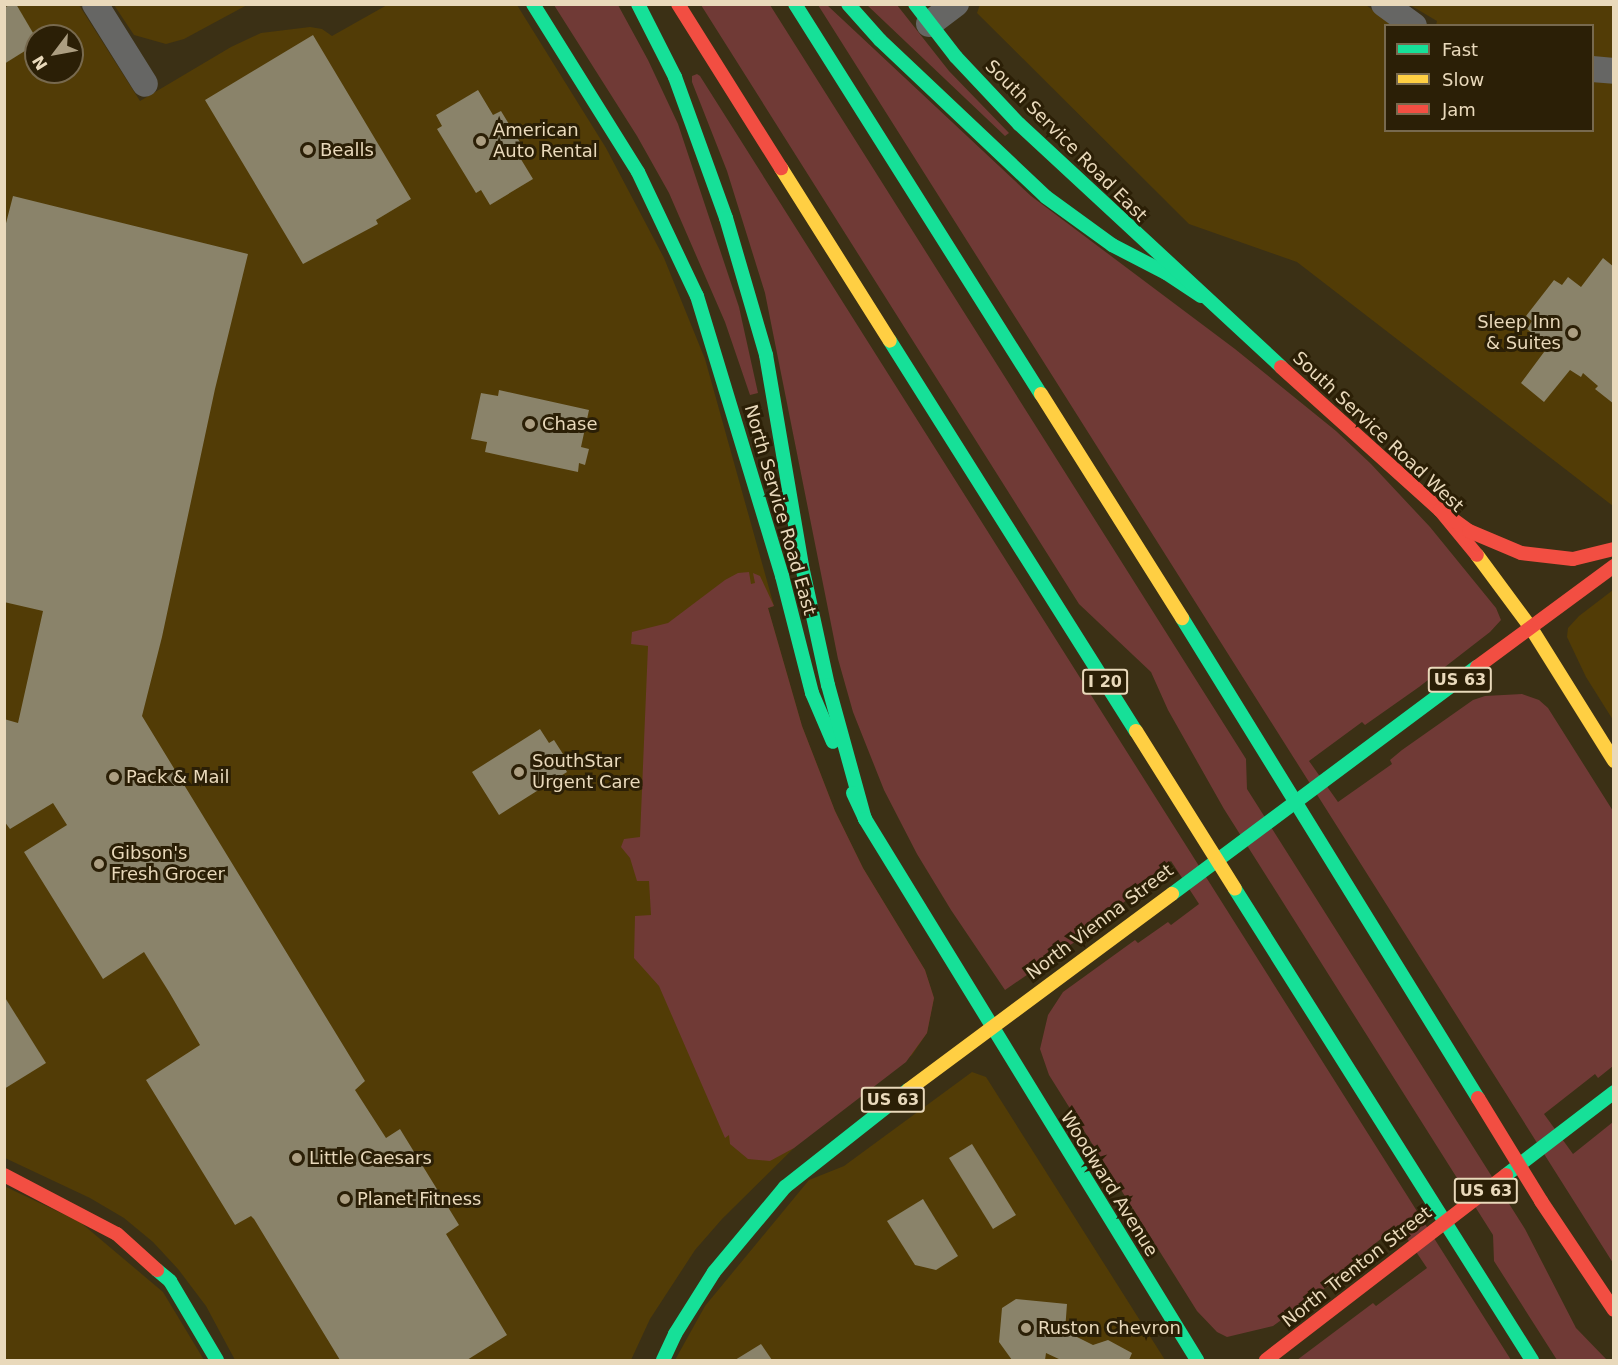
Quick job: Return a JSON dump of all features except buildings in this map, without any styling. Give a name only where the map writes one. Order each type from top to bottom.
[{"type":"main road","name":"North Service Road East","points":[[532,4],[638,172],[697,296],[779,566],[812,693],[865,819],[990,1026]]},
{"type":"main road","points":[[638,4],[675,77],[726,218],[766,355],[802,566],[828,685],[865,819]]},
{"type":"main road","name":"I 20","points":[[678,4],[1532,1360]]},
{"type":"main road","points":[[795,4],[1184,621],[1535,1191],[1614,1310]]},
{"type":"main road","points":[[848,4],[880,40],[1046,197],[1113,245],[1166,273],[1201,296]]},
{"type":"main road","name":"South Service Road East","points":[[922,14],[1019,124],[1201,296]]},
{"type":"main road","name":"South Service Road West","points":[[1201,296],[1440,510],[1488,568],[1531,628],[1614,761]]},
{"type":"main road","points":[[1440,510],[1469,531],[1521,553],[1573,559],[1614,549]]},
{"type":"main road","name":"North Vienna Street","points":[[663,1360],[675,1334],[714,1272],[785,1188],[854,1130],[990,1026],[1614,566]]},
{"type":"main road","name":"Woodward Avenue","points":[[990,1026],[1197,1360]]},
{"type":"main road","name":"North Trenton Street","points":[[1266,1360],[1612,1093]]},
{"type":"main road","points":[[4,1174],[117,1234],[170,1281],[217,1360]]},
{"type":"street","points":[[95,4],[145,84]]},
{"type":"street","points":[[922,14],[956,4]]},
{"type":"street","points":[[1384,4],[1411,24]]},
{"type":"street","points":[[1594,69],[1614,71]]},
{"type":"shaded area","points":[[980,4],[1366,5],[1391,24],[1384,24],[1384,132],[1594,132],[1594,24],[1436,24],[1437,21],[1410,5],[1613,5],[1613,506],[1297,262],[1189,224],[977,13]]},
{"type":"shaded area","points":[[4,5],[79,5],[140,101],[231,47],[261,33],[310,27],[322,29],[332,36],[387,5],[517,5],[606,148],[664,258],[705,359],[774,606],[768,608],[802,726],[835,811],[863,868],[925,970],[934,998],[927,1033],[912,1055],[800,1142],[722,1219],[695,1250],[650,1319],[631,1360],[235,1360],[206,1306],[178,1269],[153,1242],[124,1218],[90,1198],[5,1158]]},
{"type":"shaded area","points":[[114,5],[247,5],[184,39],[166,44],[134,35]]},
{"type":"shaded area","points":[[554,5],[618,5],[648,60],[678,124],[739,307],[758,393],[750,395],[725,322],[669,193],[637,136]]},
{"type":"shaded area","points":[[701,5],[770,5],[1246,759],[1247,789],[1525,1229],[1576,1328],[1607,1360],[1557,1360],[1494,1261],[1493,1235],[1224,809],[1168,710],[1151,672],[1079,604]]},
{"type":"shaded area","points":[[818,5],[827,5],[1031,196],[1235,349],[1336,431],[1371,464],[1430,527],[1496,608],[1501,620],[1490,632],[1419,687],[1365,725],[1362,722],[1309,761],[1338,802],[1392,764],[1390,760],[1402,750],[1473,700],[1485,696],[1522,694],[1539,700],[1548,708],[1613,811],[1613,1066],[1598,1078],[1595,1074],[1544,1114],[1573,1154],[1613,1122],[1613,1263]]},
{"type":"shaded area","points":[[867,5],[897,5],[949,71],[1009,133],[1005,136]]},
{"type":"shaded area","points":[[697,74],[1511,1360],[1297,1360],[1373,1303],[1376,1306],[1427,1268],[1398,1225],[1346,1267],[1349,1271],[1273,1326],[1227,1337],[1217,1332],[1197,1311],[1049,1075],[1040,1049],[1048,1015],[1063,992],[1135,940],[1138,943],[1168,922],[1171,925],[1199,904],[1171,861],[1143,882],[1145,886],[1106,916],[1108,919],[1005,990],[951,910],[917,854],[884,790],[853,712],[838,659],[765,293],[727,171],[692,82],[692,76]]},
{"type":"shaded area","points":[[749,572],[751,584],[755,583],[753,573],[760,576],[774,606],[768,608],[802,726],[835,811],[863,868],[925,970],[934,998],[927,1033],[906,1062],[794,1148],[770,1161],[748,1159],[730,1144],[729,1135],[725,1138],[659,986],[634,958],[635,916],[651,915],[649,881],[637,881],[630,858],[621,847],[624,839],[640,837],[648,646],[631,644],[632,632],[668,623],[725,580],[738,573]]},
{"type":"shaded area","points":[[1613,590],[1613,720],[1586,677],[1567,637],[1568,628],[1579,616]]},
{"type":"shaded area","points":[[972,1072],[986,1077],[1165,1360],[675,1360],[705,1306],[809,1180],[844,1166]]},
{"type":"shaded area","points":[[4,1186],[80,1222],[163,1292],[204,1360],[5,1360]]},
{"type":"traffic: fast","points":[[533,4],[638,172],[697,296],[782,576],[812,693],[833,742]]},
{"type":"traffic: fast","points":[[638,4],[675,77],[726,218],[766,355],[802,566],[828,685],[865,819]]},
{"type":"traffic: fast","points":[[795,4],[1041,394]]},
{"type":"traffic: fast","points":[[848,4],[880,40],[1046,197],[1112,245],[1166,273],[1201,296]]},
{"type":"traffic: fast","points":[[915,4],[956,57],[1019,124],[1281,367]]},
{"type":"traffic: fast","points":[[890,341],[1136,731]]},
{"type":"traffic: fast","points":[[1182,618],[1478,1098]]},
{"type":"traffic: fast","points":[[1172,894],[1477,667]]},
{"type":"traffic: fast","points":[[853,793],[865,819],[1197,1360]]},
{"type":"traffic: fast","points":[[1235,889],[1532,1360]]},
{"type":"traffic: fast","points":[[663,1360],[675,1334],[714,1272],[785,1187],[908,1090]]},
{"type":"traffic: fast","points":[[1506,1175],[1614,1092]]},
{"type":"traffic: fast","points":[[157,1270],[170,1281],[217,1360]]},
{"type":"traffic: slow","points":[[781,168],[890,341]]},
{"type":"traffic: slow","points":[[1041,394],[1182,618]]},
{"type":"traffic: slow","points":[[1477,555],[1531,628],[1614,761]]},
{"type":"traffic: slow","points":[[1136,731],[1235,889]]},
{"type":"traffic: slow","points":[[908,1090],[1172,894]]},
{"type":"traffic: jam","points":[[678,4],[781,168]]},
{"type":"traffic: jam","points":[[1281,367],[1440,510],[1477,555]]},
{"type":"traffic: jam","points":[[1440,510],[1469,531],[1521,553],[1573,559],[1614,549]]},
{"type":"traffic: jam","points":[[1477,667],[1614,566]]},
{"type":"traffic: jam","points":[[1478,1098],[1541,1201],[1614,1310]]},
{"type":"traffic: jam","points":[[4,1175],[117,1234],[157,1270]]},
{"type":"traffic: jam","points":[[1266,1360],[1506,1175]]},
{"type":"place","name":"American Auto Rental","points":[[481,141]]},
{"type":"place","name":"Bealls","points":[[308,150]]},
{"type":"place","name":"Sleep Inn & Suites","points":[[1573,333]]},
{"type":"place","name":"Chase","points":[[530,424]]},
{"type":"place","name":"SouthStar Urgent Care","points":[[519,772]]},
{"type":"place","name":"Pack & Mail","points":[[114,777]]},
{"type":"place","name":"Gibson's Fresh Grocer","points":[[99,864]]},
{"type":"place","name":"Little Caesars","points":[[297,1158]]},
{"type":"place","name":"Planet Fitness","points":[[345,1199]]},
{"type":"place","name":"Ruston Chevron","points":[[1026,1328]]}]
